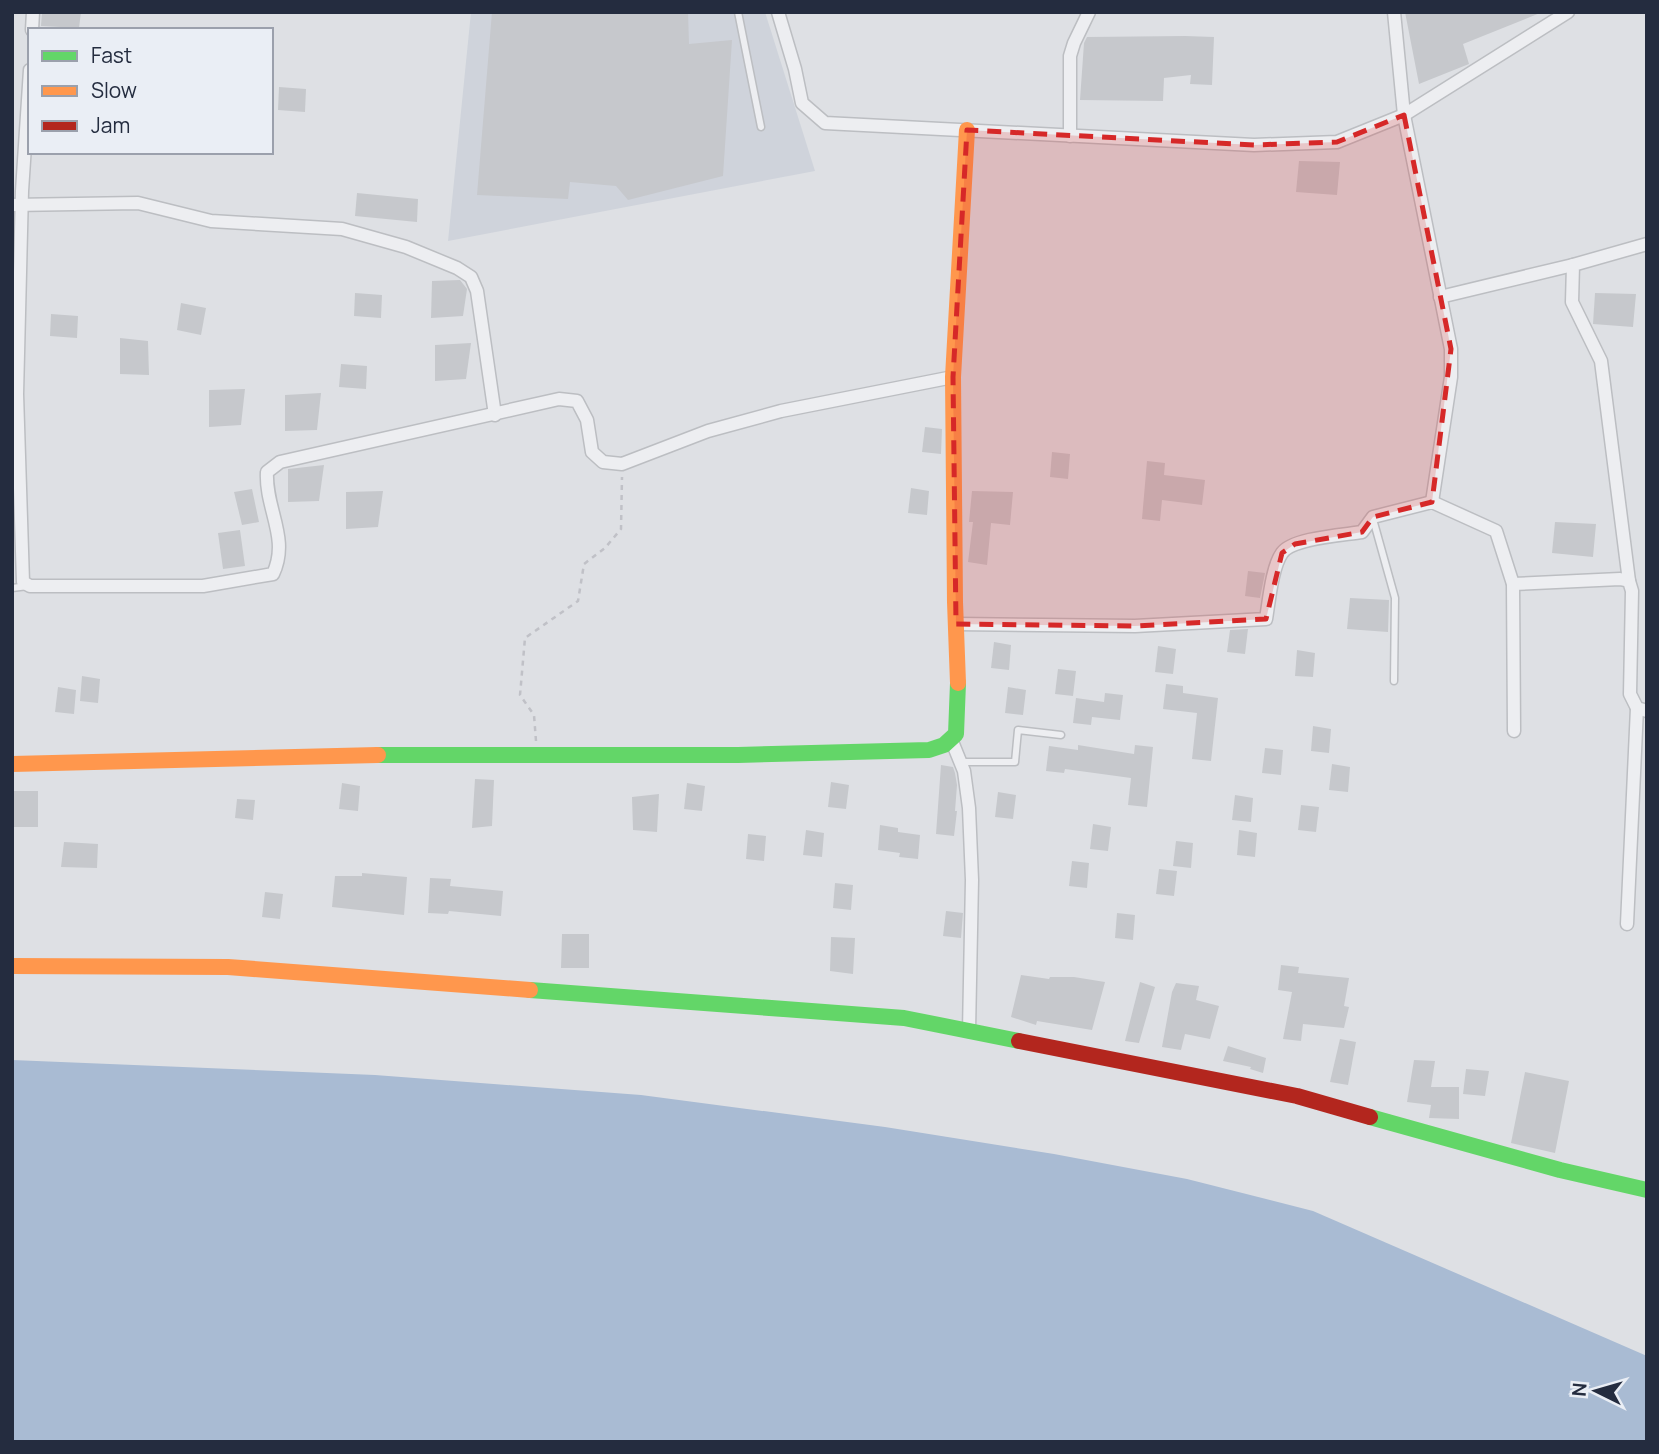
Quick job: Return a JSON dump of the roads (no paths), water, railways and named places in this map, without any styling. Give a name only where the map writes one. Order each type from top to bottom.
[{"type":"street","points":[[778,12],[802,103],[825,122],[1254,145],[1337,142],[1404,115],[1568,12]]},
{"type":"street","points":[[1070,136],[1070,56],[1090,12]]},
{"type":"street","points":[[1394,12],[1404,115],[1451,349],[1451,377],[1432,502]]},
{"type":"street","points":[[28,91],[17,205],[15,395],[23,582],[30,586],[203,586],[273,574],[280,560],[280,540],[266,488],[267,472],[280,462],[559,399],[578,401],[587,420],[592,452],[603,462],[622,464],[708,431],[781,411],[953,377]]},
{"type":"street","points":[[12,764],[353,755],[738,755],[929,750],[944,745],[956,734],[959,697],[953,377],[967,130]]},
{"type":"street","points":[[17,205],[138,204],[211,221],[342,229],[406,247],[457,268],[471,277],[477,291],[495,415]]},
{"type":"street","points":[[1440,297],[1647,244]]},
{"type":"street","points":[[1573,265],[1572,302],[1601,361],[1632,591],[1630,694],[1642,710],[1627,924]]},
{"type":"street","points":[[956,624],[1135,626],[1266,619],[1273,578],[1282,553],[1295,544],[1362,532],[1373,517],[1432,502],[1496,531],[1513,583],[1514,731]]},
{"type":"street","points":[[1513,583],[1620,579],[1629,581]]},
{"type":"street","points":[[951,739],[961,762],[969,808],[969,1031]]},
{"type":"street","points":[[12,966],[241,968],[904,1018],[1297,1096],[1560,1170],[1647,1190]]},
{"type":"lane","points":[[738,12],[761,127]]},
{"type":"lane","points":[[1373,517],[1395,598],[1394,681]]},
{"type":"lane","points":[[12,588],[30,586]]},
{"type":"lane","points":[[961,762],[1015,762],[1018,730],[1061,736]]},
{"type":"water","points":[[12,1060],[375,1075],[641,1095],[885,1127],[1187,1179],[1313,1211],[1647,1356],[1647,1442],[12,1442]]}]
